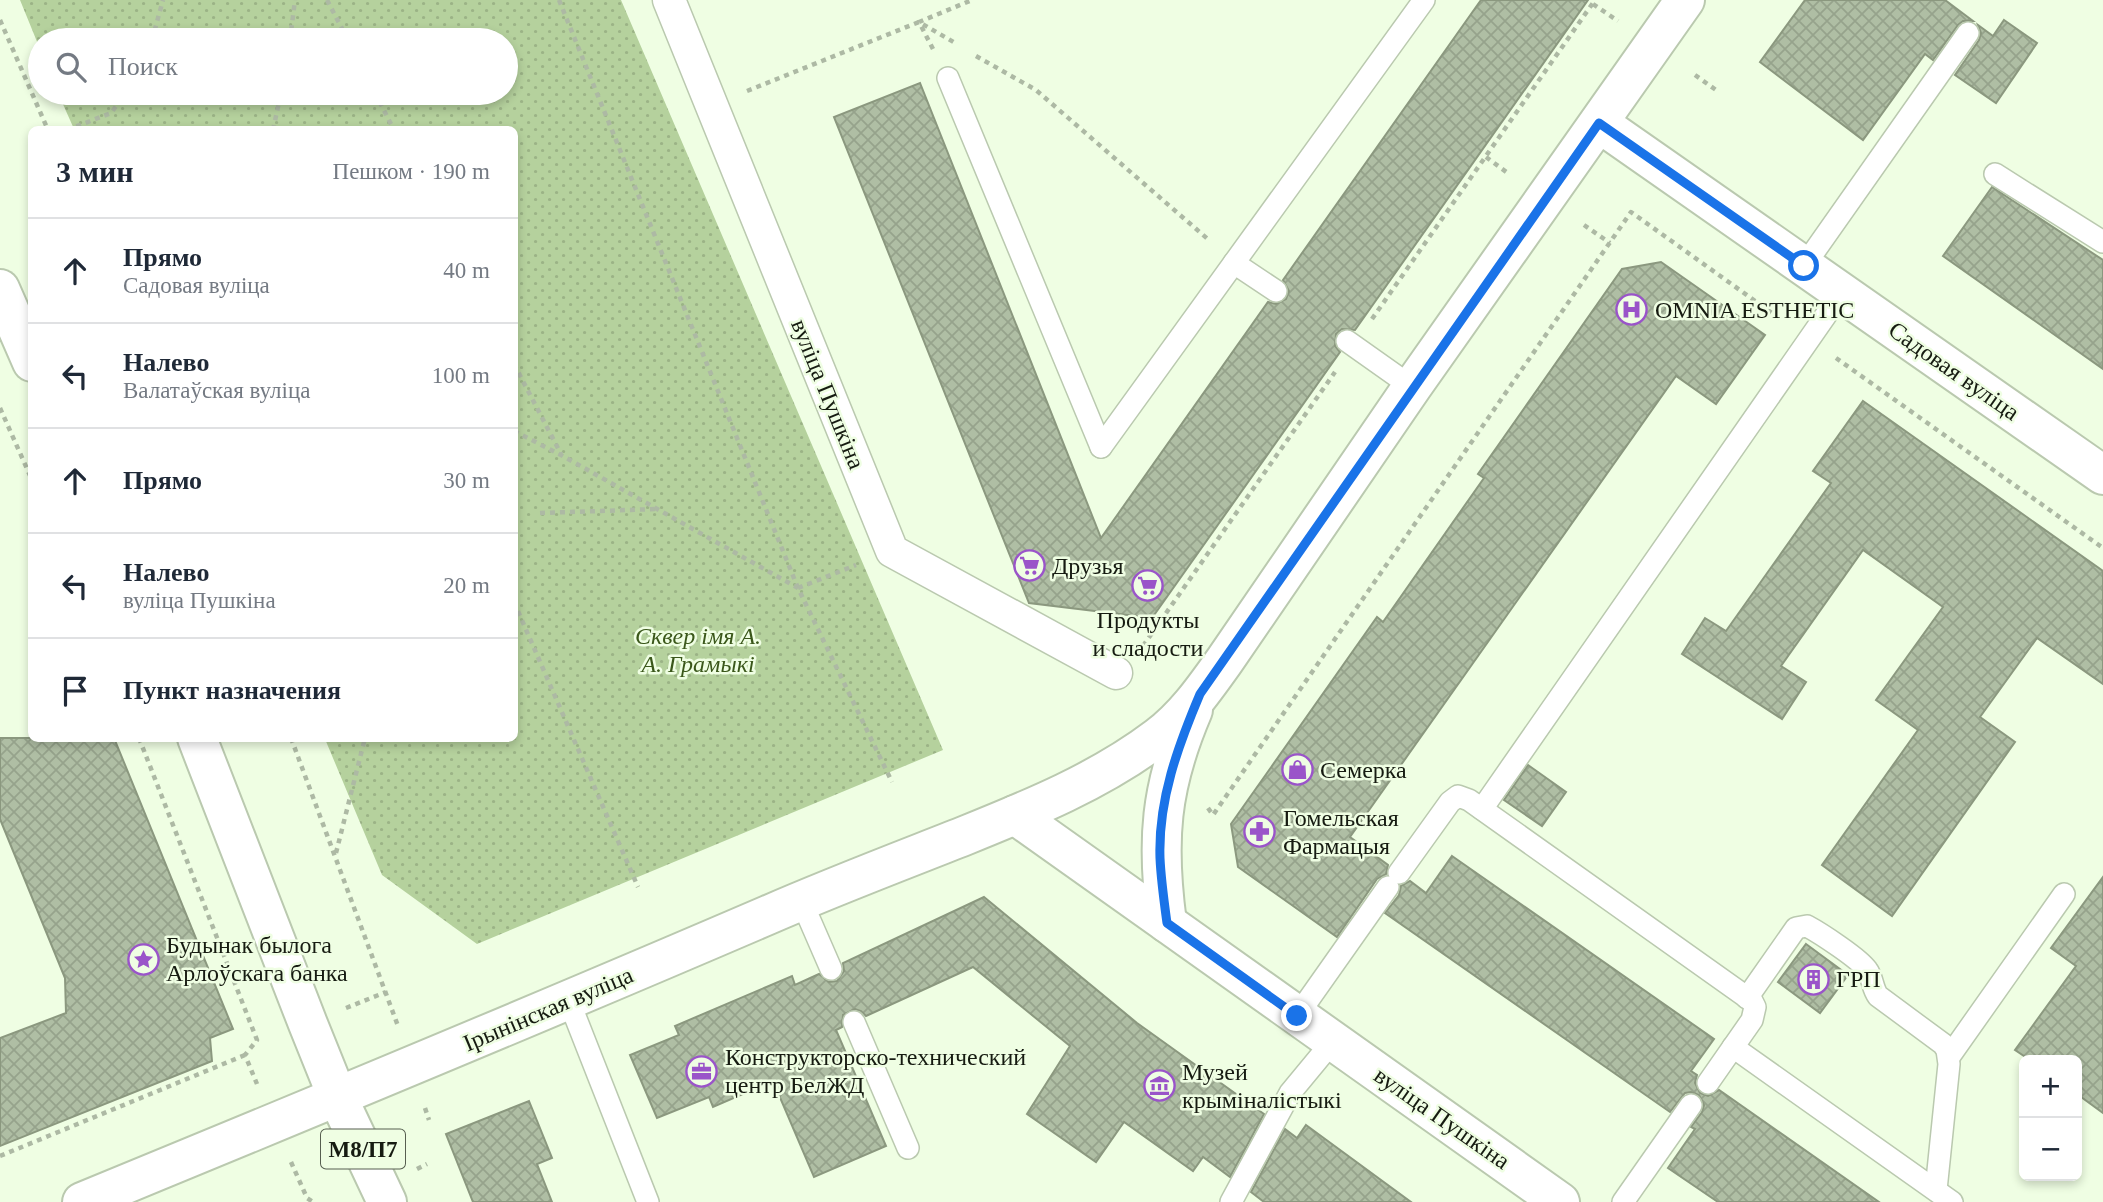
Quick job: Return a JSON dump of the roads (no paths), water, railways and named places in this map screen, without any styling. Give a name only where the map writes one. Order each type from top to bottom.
[{"type":"street","name":"вуліца Пушкіна","points":[[669,0],[892,551],[1116,673]]},
{"type":"street","points":[[1167,923],[1160,856],[1161,821],[1176,755],[1200,694],[1685,0]]},
{"type":"street","name":"Садовая вуліца","points":[[1599,123],[2103,475]]},
{"type":"street","points":[[0,289],[28,353]]},
{"type":"street","name":"Ірынінская вуліца","points":[[82,1202],[337,1096],[412,1068],[801,900],[1015,815],[1100,775],[1159,736],[1200,694]]},
{"type":"street","name":"М8/П7","points":[[199,742],[337,1096],[387,1202]]},
{"type":"street","name":"вуліца Пушкіна","points":[[1015,815],[1560,1202]]},
{"type":"lane","points":[[948,78],[1101,447],[1424,0]]},
{"type":"lane","points":[[1804,266],[1968,33]]},
{"type":"lane","points":[[1996,174],[2103,242]]},
{"type":"lane","points":[[1234,262],[1276,291]]},
{"type":"lane","points":[[1482,809],[1842,292]]},
{"type":"lane","points":[[1347,341],[1412,387]]},
{"type":"lane","points":[[1297,1016],[1450,802],[1458,796],[1482,809],[1747,998],[1755,1007],[1755,1014],[1708,1083]]},
{"type":"lane","points":[[1949,1057],[2064,894]]},
{"type":"lane","points":[[801,900],[831,969]]},
{"type":"lane","points":[[1747,998],[1796,929],[1807,926],[1866,968],[1878,996],[1937,1039],[1947,1050],[1949,1057],[1944,1196]]},
{"type":"lane","points":[[569,1001],[648,1202]]},
{"type":"lane","points":[[854,1022],[908,1148]]},
{"type":"lane","points":[[1231,1202],[1290,1093],[1333,1041]]},
{"type":"lane","points":[[1733,1047],[1944,1196]]},
{"type":"lane","points":[[1623,1202],[1691,1105]]},
{"type":"place","name":"OMNIA ESTHETIC","points":[[1632,310]]},
{"type":"place","name":"Друзья","points":[[1029,566]]},
{"type":"place","name":"Продукты и сладости","points":[[1148,586]]},
{"type":"place","name":"Семерка","points":[[1297,770]]},
{"type":"place","name":"Гомельская Фармацыя","points":[[1260,832]]},
{"type":"place","name":"Будынак былога Арлоўскага банка","points":[[143,959]]},
{"type":"place","name":"ГРП","points":[[1813,979]]},
{"type":"place","name":"Конструкторско-технический центр БелЖД","points":[[702,1071]]},
{"type":"place","name":"Музей крыміналістыкі","points":[[1159,1086]]},
{"type":"park label","name":"Сквер імя А. А. Грамыкі","points":[[698,650]]}]
